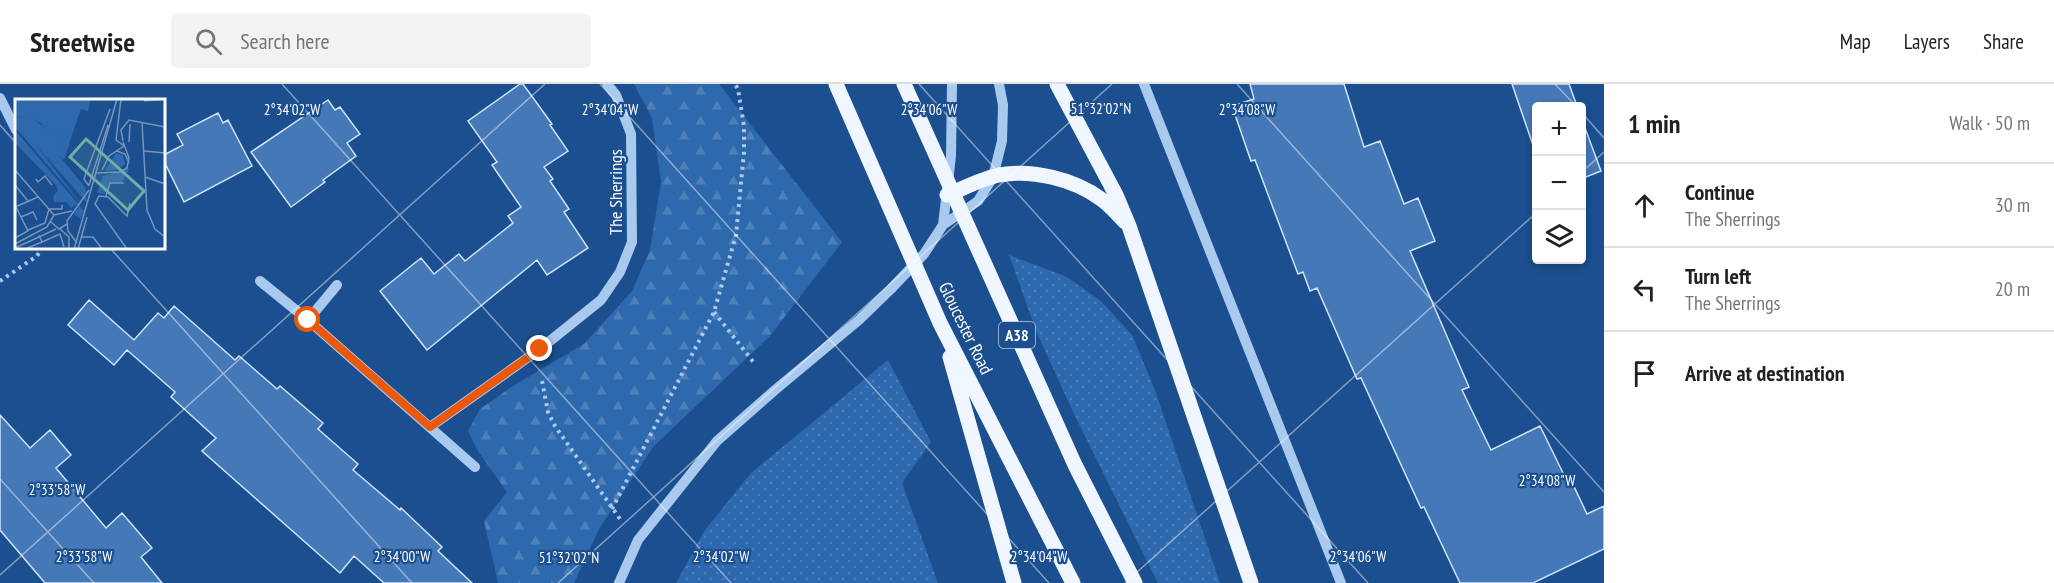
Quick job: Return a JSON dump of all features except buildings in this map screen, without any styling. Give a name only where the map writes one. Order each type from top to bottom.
[{"type":"main road","name":"Gloucester Road","points":[[836,84],[940,323],[1073,583]]},
{"type":"main road","name":"A38","points":[[904,84],[1075,465],[1135,583]]},
{"type":"main road","points":[[1057,84],[1116,195],[1129,226],[1251,583]]},
{"type":"main road","points":[[947,195],[993,177],[1032,174],[1065,180],[1101,199],[1129,226]]},
{"type":"main road","points":[[940,323],[1014,583]]},
{"type":"street","name":"The Sherrings","points":[[430,427],[540,349],[601,300],[620,272],[632,242],[631,134],[616,95],[607,84]]},
{"type":"street","points":[[943,225],[951,156],[952,84]]},
{"type":"street","points":[[619,583],[638,540],[717,441],[891,290],[924,254],[943,225],[978,201],[993,177],[1002,141],[1003,105],[999,84]]},
{"type":"street","points":[[1144,84],[1341,583]]},
{"type":"street","points":[[0,98],[15,128]]},
{"type":"street","points":[[260,281],[308,320],[475,467]]},
{"type":"street","points":[[308,320],[337,285]]},
{"type":"path","points":[[612,509],[714,312],[736,235],[743,164],[744,126],[738,89],[735,84]]},
{"type":"path","points":[[0,281],[37,256],[41,249]]},
{"type":"path","points":[[714,312],[755,364]]},
{"type":"path","points":[[540,349],[543,389],[548,412],[555,426],[621,519]]},
{"type":"green space","points":[[634,84],[719,84],[842,242],[770,336],[653,447],[599,529],[574,583],[498,583],[484,521],[507,492],[478,451],[468,431],[480,409],[513,386],[584,344],[632,291],[650,250],[661,182],[652,118]]},
{"type":"green space","points":[[1009,255],[1065,276],[1101,301],[1132,335],[1155,390],[1220,583],[1158,583],[1074,414],[1037,333]]},
{"type":"green space","points":[[888,360],[931,442],[902,483],[938,583],[676,583],[705,530],[751,473]]},
{"type":"route","points":[[308,320],[430,427],[540,349]]}]
